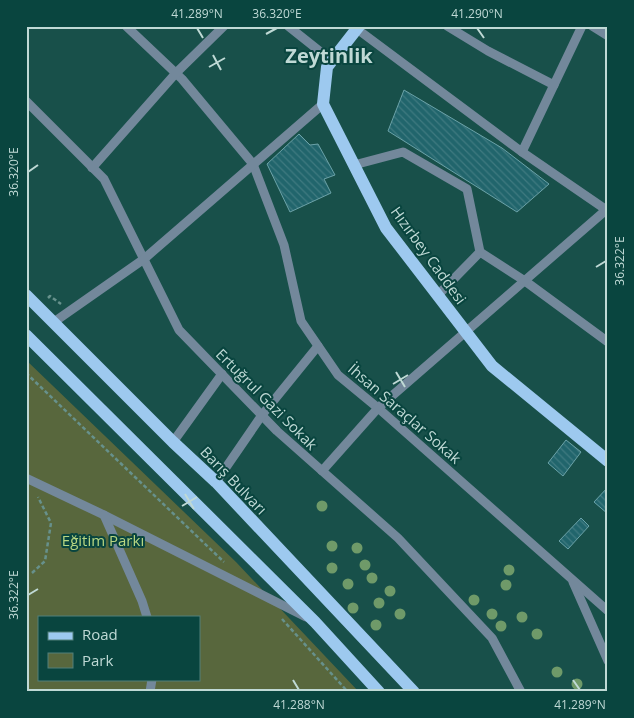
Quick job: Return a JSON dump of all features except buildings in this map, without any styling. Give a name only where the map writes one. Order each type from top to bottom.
[{"type":"main road","points":[[323,104],[326,67],[358,27]]},
{"type":"main road","name":"Hızırbey Caddesi","points":[[323,104],[386,228],[492,366],[608,461]]},
{"type":"main road","name":"Barış Bulvarı","points":[[26,295],[173,442],[216,482],[414,692]]},
{"type":"main road","points":[[26,334],[315,622],[379,692]]},
{"type":"street","name":"İhsan Saraçlar Sokak","points":[[126,26],[176,74],[253,164],[284,245],[301,321],[338,374],[608,610]]},
{"type":"street","points":[[92,168],[176,74],[224,26]]},
{"type":"street","points":[[288,26],[332,61]]},
{"type":"street","points":[[447,26],[488,51],[554,84]]},
{"type":"street","points":[[522,152],[582,26]]},
{"type":"street","points":[[592,26],[608,36]]},
{"type":"street","points":[[322,471],[378,408],[607,211],[522,152],[358,27]]},
{"type":"street","name":"Ertuğrul Gazi Sokak","points":[[26,101],[104,179],[179,330],[276,431],[398,538],[492,638],[521,692]]},
{"type":"street","points":[[54,322],[144,259],[323,104]]},
{"type":"street","points":[[354,165],[403,152],[467,189],[480,252],[525,281],[608,342]]},
{"type":"street","points":[[438,295],[480,252]]},
{"type":"street","points":[[216,482],[262,415],[318,346]]},
{"type":"street","points":[[173,442],[222,374]]},
{"type":"street","points":[[28,479],[104,515],[315,622]]},
{"type":"street","points":[[104,515],[142,601],[147,616]]},
{"type":"street","points":[[572,580],[608,661]]},
{"type":"path","points":[[26,373],[227,565]]},
{"type":"path","points":[[28,479],[51,523],[46,561],[32,573]]},
{"type":"path","points":[[279,616],[348,692]]},
{"type":"green space","name":"Eğitim Parkı","points":[[26,360],[236,562],[359,692],[26,692]]},
{"type":"district","name":"Zeytinlik","points":[[329,55]]}]
